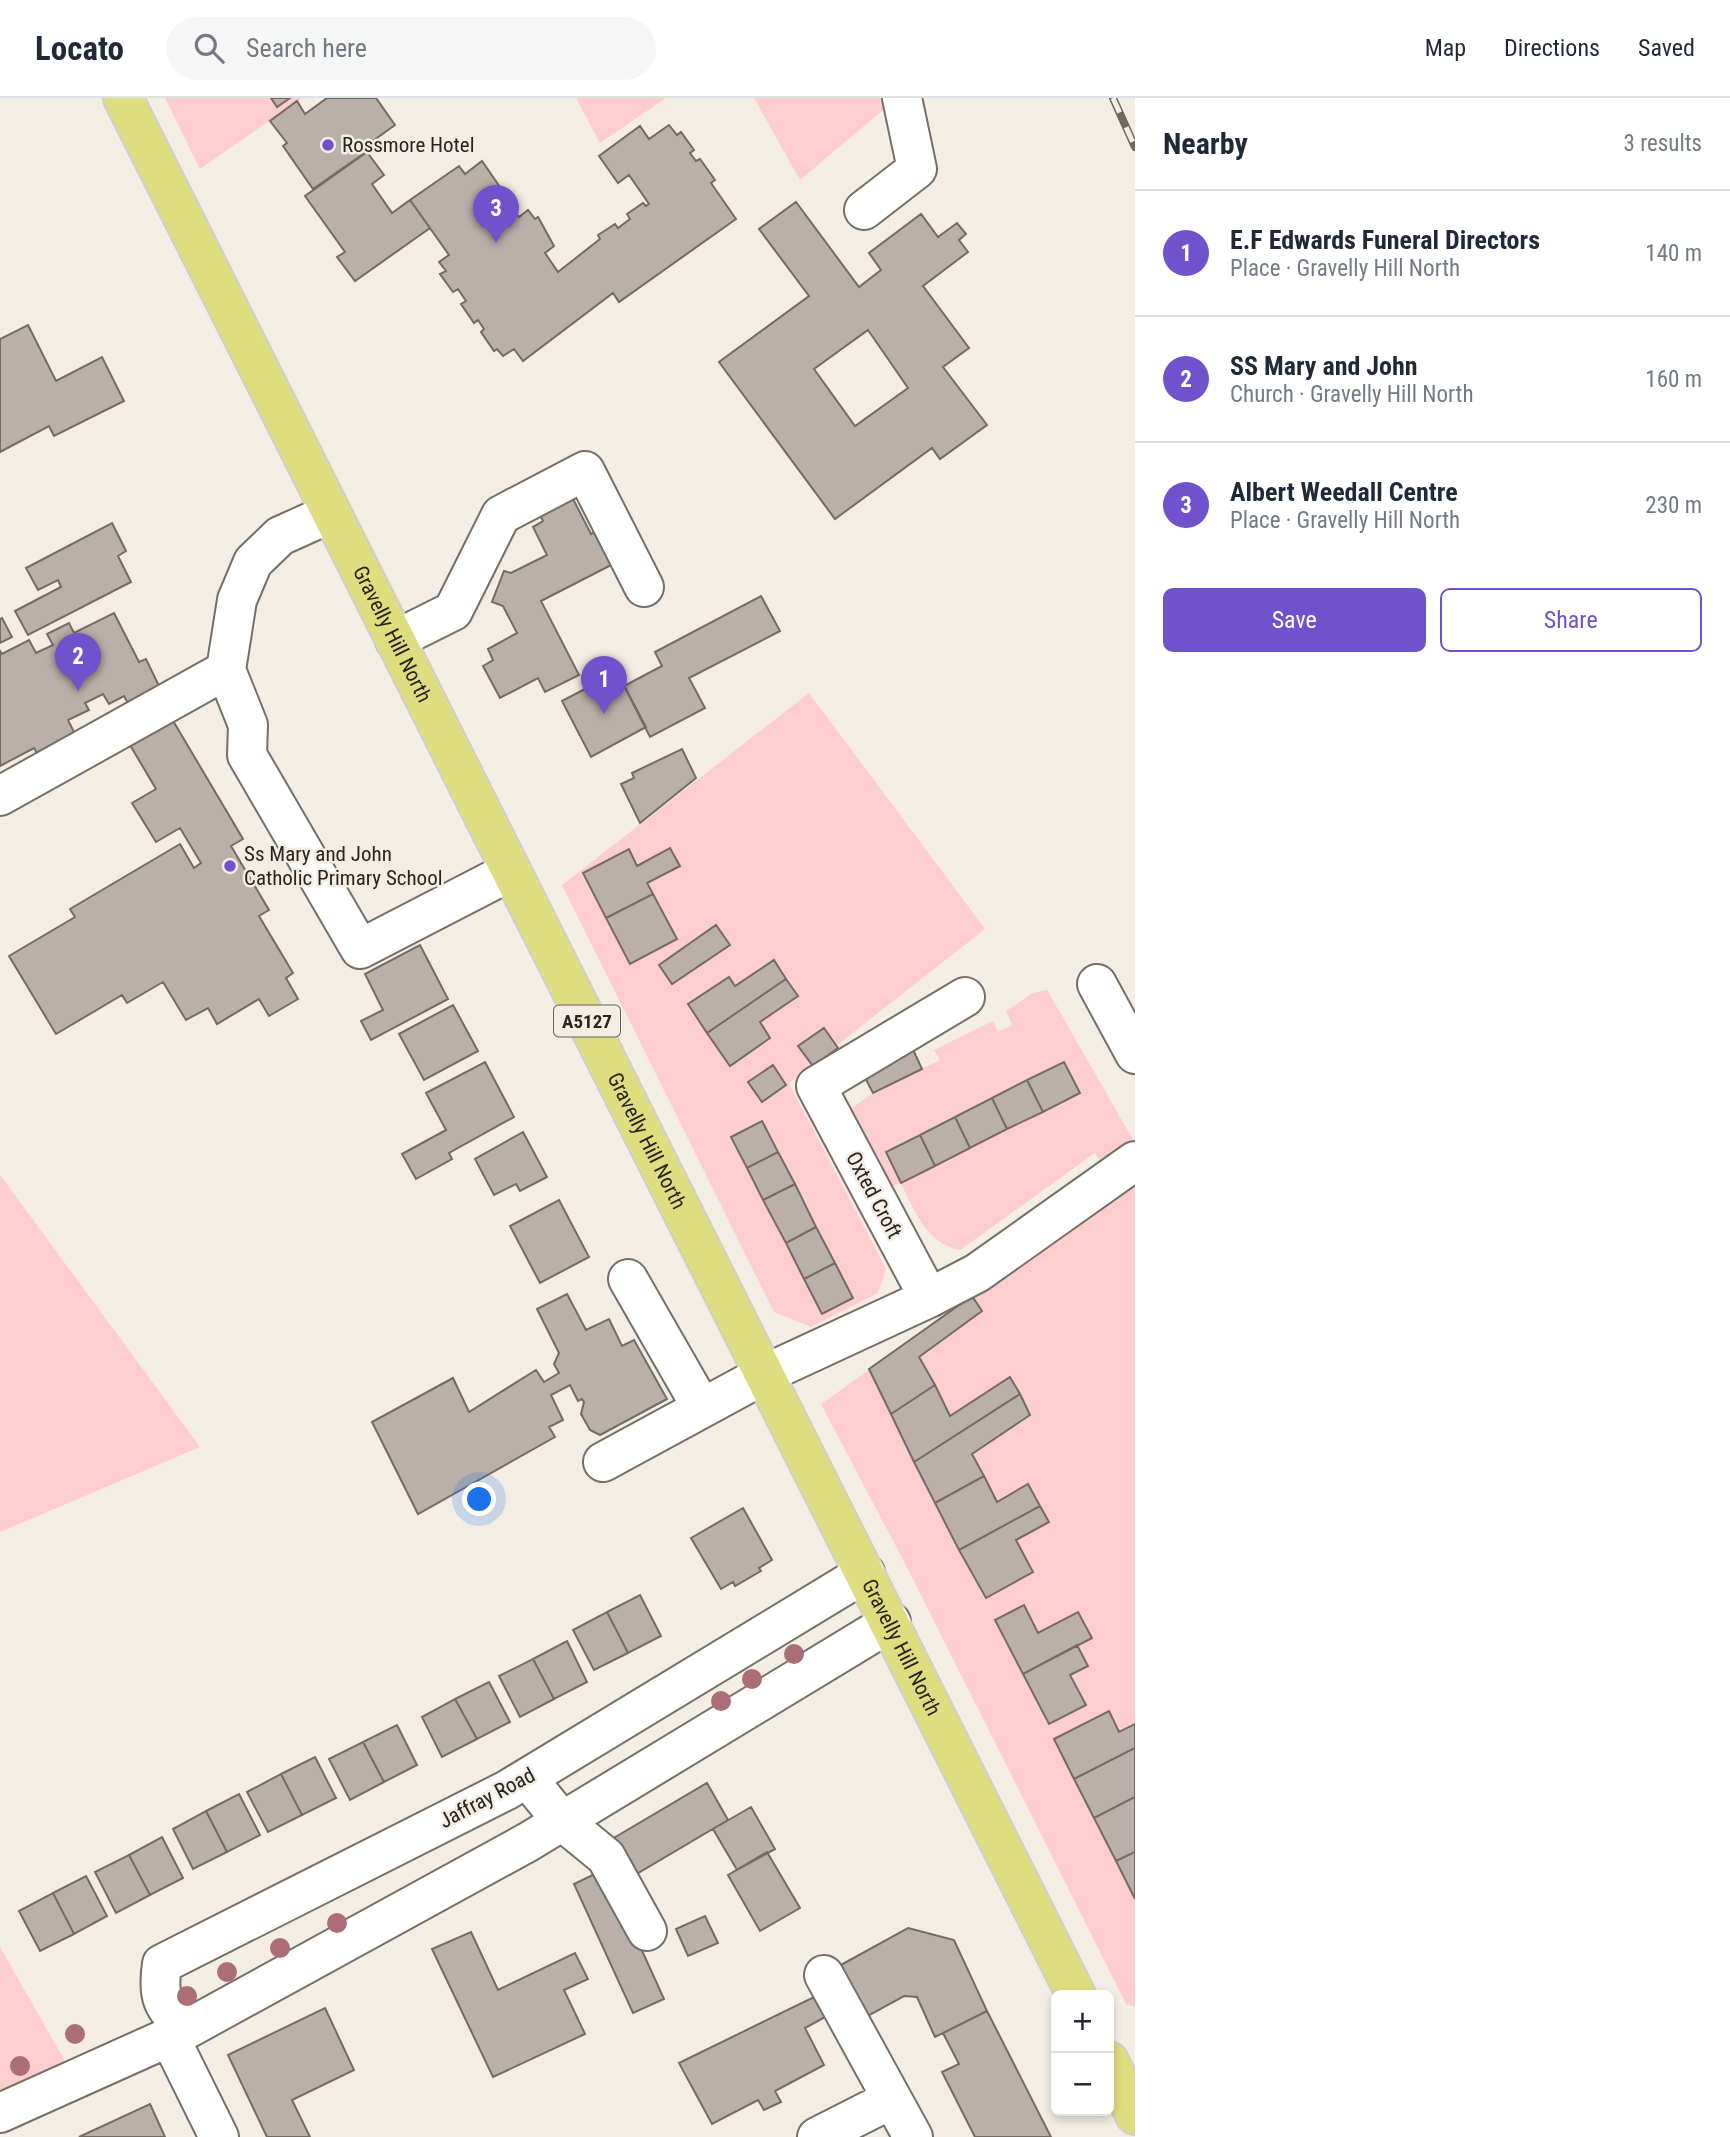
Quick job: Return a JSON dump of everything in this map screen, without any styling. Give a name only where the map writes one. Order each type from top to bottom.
[{"type":"main road","name":"Gravelly Hill North","points":[[123,98],[891,1622],[1074,1990]]},
{"type":"main road","points":[[1119,2063],[1135,2115]]},
{"type":"street","points":[[864,210],[917,169],[902,98]]},
{"type":"street","points":[[395,640],[453,611],[501,515],[585,471],[644,587]]},
{"type":"street","points":[[331,513],[280,536],[253,562],[237,600],[226,670],[248,724],[247,755],[360,949],[511,871]]},
{"type":"street","points":[[0,796],[226,670]]},
{"type":"street","points":[[1097,984],[1135,1054]]},
{"type":"street","name":"Oxted Croft","points":[[929,1298],[816,1086],[965,997]]},
{"type":"street","points":[[603,1462],[765,1374],[977,1273],[1135,1160]]},
{"type":"street","points":[[628,1279],[702,1408]]},
{"type":"street","name":"Jaffray Road","points":[[178,2033],[158,1990],[162,1964],[527,1778],[865,1573]]},
{"type":"street","points":[[0,2113],[178,2033],[562,1821],[891,1622]]},
{"type":"street","points":[[527,1778],[562,1821],[606,1857],[647,1931]]},
{"type":"street","points":[[824,1975],[912,2137]]},
{"type":"street","points":[[178,2033],[219,2137]]},
{"type":"street","points":[[817,2137],[892,2099]]},
{"type":"shaded area","points":[[165,98],[302,98],[200,169]]},
{"type":"shaded area","points":[[576,98],[666,98],[600,143]]},
{"type":"shaded area","points":[[754,98],[887,98],[889,105],[800,180]]},
{"type":"shaded area","points":[[809,693],[985,929],[789,1083],[886,1269],[878,1293],[811,1327],[774,1312],[562,885]]},
{"type":"shaded area","points":[[1047,990],[1135,1143],[1103,1166],[1095,1153],[960,1250],[949,1247],[939,1241],[923,1224],[901,1183],[888,1188],[848,1111],[873,1093],[940,1060],[934,1050],[993,1021],[998,1032],[1012,1025],[1006,1011],[1033,993]]},
{"type":"shaded area","points":[[0,1175],[200,1447],[0,1532]]},
{"type":"shaded area","points":[[1135,1181],[1135,2007],[1126,2004],[911,1575],[821,1404]]},
{"type":"shaded area","points":[[0,1947],[66,2063],[0,2093]]},
{"type":"building","points":[[271,98],[290,98],[277,107]]},
{"type":"building","name":"Rossmore Hotel","points":[[327,98],[376,98],[395,125],[370,143],[373,147],[313,189],[283,146],[287,143],[270,121],[297,101],[305,114]]},
{"type":"building","points":[[669,125],[677,135],[681,132],[694,150],[690,153],[696,161],[700,159],[715,180],[711,183],[736,219],[619,302],[613,293],[523,361],[514,349],[503,356],[497,349],[494,351],[481,332],[484,329],[478,320],[474,323],[461,304],[466,301],[458,289],[453,292],[440,274],[446,271],[439,262],[449,255],[410,200],[459,166],[465,174],[482,161],[502,190],[491,198],[500,210],[509,204],[519,217],[528,210],[535,219],[538,217],[554,246],[545,253],[558,272],[600,239],[598,235],[615,224],[618,228],[630,219],[627,214],[643,203],[646,206],[649,204],[629,175],[618,183],[599,156],[640,126],[649,139]]},
{"type":"building","points":[[367,152],[384,175],[372,184],[392,213],[410,200],[430,228],[355,281],[337,257],[345,252],[305,196]]},
{"type":"building","points":[[796,202],[859,287],[881,270],[869,253],[921,214],[938,237],[957,223],[966,234],[959,240],[968,252],[923,286],[969,348],[943,367],[987,425],[940,459],[932,448],[835,519],[719,362],[809,296],[759,229]],"holes":[[[868,330],[908,388],[855,426],[814,369]]]},
{"type":"building","points":[[28,325],[56,381],[102,357],[124,401],[54,436],[49,426],[0,452],[0,339]]},
{"type":"building","points":[[570,493],[591,534],[600,529],[617,562],[541,601],[579,675],[545,692],[538,678],[500,698],[483,666],[493,660],[488,649],[517,633],[503,606],[492,602],[504,571],[511,573],[547,555],[533,527],[543,521],[538,511]]},
{"type":"building","points":[[112,523],[126,551],[118,556],[131,582],[28,635],[15,611],[61,587],[58,580],[38,590],[26,568]]},
{"type":"building","points":[[761,596],[780,631],[689,678],[705,708],[650,737],[624,686],[662,666],[655,652]]},
{"type":"building","points":[[114,613],[139,662],[146,659],[160,688],[129,705],[124,696],[109,704],[103,694],[85,703],[89,710],[68,720],[75,734],[37,753],[34,748],[0,766],[0,651],[2,654],[29,640],[36,653],[53,645],[47,634],[69,623],[74,633]]},
{"type":"building","points":[[2,618],[12,637],[0,643],[0,619]]},
{"type":"building","points":[[617,672],[646,727],[591,757],[562,701]]},
{"type":"building","points":[[172,719],[243,839],[231,846],[269,910],[259,916],[293,973],[286,978],[298,999],[269,1016],[259,999],[217,1024],[208,1008],[186,1020],[163,982],[127,1003],[122,995],[56,1034],[9,956],[75,917],[70,909],[180,844],[194,868],[201,863],[180,828],[156,842],[132,803],[156,789],[130,745]]},
{"type":"building","points":[[682,749],[696,778],[640,823],[621,784],[634,778],[632,773]]},
{"type":"building","points":[[670,848],[680,866],[647,883],[653,894],[606,918],[583,873],[629,849],[637,866]]},
{"type":"building","points":[[653,894],[677,939],[630,964],[606,918]]},
{"type":"building","points":[[716,925],[730,945],[672,984],[659,965]]},
{"type":"building","points":[[420,945],[448,999],[371,1040],[361,1021],[383,1010],[365,974]]},
{"type":"building","points":[[774,960],[786,979],[707,1033],[688,1004],[729,977],[735,986]]},
{"type":"building","points":[[786,979],[798,996],[760,1022],[770,1038],[730,1066],[707,1033]]},
{"type":"building","points":[[453,1005],[478,1051],[424,1080],[399,1034]]},
{"type":"building","points":[[824,1028],[838,1048],[813,1066],[798,1046]]},
{"type":"building","points":[[910,1043],[922,1069],[873,1093],[860,1068]]},
{"type":"building","points":[[485,1062],[514,1117],[449,1153],[452,1159],[416,1179],[402,1154],[446,1130],[426,1093]]},
{"type":"building","points":[[1064,1062],[1080,1093],[1043,1112],[1027,1080]]},
{"type":"building","points":[[773,1065],[786,1085],[762,1102],[748,1082]]},
{"type":"building","points":[[1027,1080],[1043,1112],[1007,1129],[992,1098]]},
{"type":"building","points":[[992,1098],[1007,1129],[970,1148],[955,1117]]},
{"type":"building","points":[[955,1117],[970,1148],[935,1166],[920,1135]]},
{"type":"building","points":[[762,1121],[778,1152],[747,1168],[731,1137]]},
{"type":"building","points":[[523,1132],[547,1177],[520,1191],[516,1184],[494,1195],[475,1159]]},
{"type":"building","points":[[920,1135],[935,1166],[901,1183],[886,1152]]},
{"type":"building","points":[[778,1152],[795,1184],[763,1200],[747,1168]]},
{"type":"building","points":[[795,1184],[816,1227],[786,1243],[763,1200]]},
{"type":"building","points":[[559,1200],[589,1257],[540,1283],[510,1226]]},
{"type":"building","points":[[816,1227],[835,1263],[804,1279],[786,1243]]},
{"type":"building","points":[[835,1263],[853,1298],[822,1314],[804,1279]]},
{"type":"building","points":[[567,1294],[586,1330],[609,1319],[622,1346],[634,1340],[667,1399],[600,1435],[590,1430],[581,1414],[584,1402],[582,1399],[578,1401],[570,1385],[551,1395],[563,1420],[549,1427],[555,1437],[418,1514],[372,1422],[453,1378],[469,1412],[536,1370],[544,1382],[559,1373],[554,1364],[559,1353],[537,1309]]},
{"type":"building","points":[[972,1296],[982,1311],[919,1357],[935,1385],[891,1414],[869,1369]]},
{"type":"building","points":[[1010,1377],[1020,1394],[914,1462],[891,1414],[935,1385],[950,1416]]},
{"type":"building","points":[[1020,1394],[1030,1415],[972,1454],[984,1476],[935,1503],[914,1462]]},
{"type":"building","points":[[984,1476],[997,1502],[1028,1484],[1040,1506],[959,1550],[935,1503]]},
{"type":"building","points":[[1040,1506],[1049,1522],[1016,1540],[1033,1572],[986,1598],[959,1550]]},
{"type":"building","points":[[743,1508],[772,1560],[759,1568],[761,1571],[735,1586],[733,1582],[721,1589],[691,1538]]},
{"type":"building","points":[[640,1595],[661,1636],[628,1653],[607,1612]]},
{"type":"building","points":[[1024,1605],[1038,1633],[1078,1612],[1092,1638],[1023,1674],[995,1620]]},
{"type":"building","points":[[607,1612],[628,1653],[594,1670],[573,1630]]},
{"type":"building","points":[[567,1641],[587,1682],[554,1699],[533,1659]]},
{"type":"building","points":[[1077,1645],[1088,1666],[1070,1675],[1086,1705],[1049,1724],[1023,1674]]},
{"type":"building","points":[[533,1659],[554,1699],[520,1717],[499,1676]]},
{"type":"building","points":[[489,1682],[510,1722],[477,1739],[455,1699]]},
{"type":"building","points":[[455,1699],[477,1739],[442,1757],[422,1717]]},
{"type":"building","points":[[1109,1711],[1119,1732],[1135,1724],[1135,1748],[1074,1779],[1054,1739]]},
{"type":"building","points":[[397,1725],[417,1765],[384,1782],[363,1742]]},
{"type":"building","points":[[363,1742],[384,1782],[350,1800],[329,1759]]},
{"type":"building","points":[[1135,1748],[1135,1797],[1094,1818],[1074,1779]]},
{"type":"building","points":[[315,1757],[336,1798],[302,1815],[281,1774]]},
{"type":"building","points":[[281,1774],[302,1815],[268,1832],[247,1792]]},
{"type":"building","points":[[707,1783],[728,1820],[633,1876],[612,1839]]},
{"type":"building","points":[[239,1794],[260,1835],[227,1852],[206,1811]]},
{"type":"building","points":[[1135,1797],[1135,1852],[1116,1861],[1094,1818]]},
{"type":"building","points":[[751,1807],[775,1849],[737,1870],[713,1829]]},
{"type":"building","points":[[206,1811],[227,1852],[193,1869],[173,1829]]},
{"type":"building","points":[[162,1837],[183,1878],[150,1895],[129,1855]]},
{"type":"building","points":[[767,1852],[800,1908],[760,1931],[728,1875]]},
{"type":"building","points":[[1135,1852],[1135,1899],[1116,1861]]},
{"type":"building","points":[[129,1855],[150,1895],[116,1913],[95,1872]]},
{"type":"building","points":[[605,1869],[664,1999],[633,2013],[574,1884]]},
{"type":"building","points":[[86,1876],[107,1916],[74,1934],[53,1893]]},
{"type":"building","points":[[53,1893],[74,1934],[40,1951],[19,1911]]},
{"type":"building","points":[[705,1916],[718,1943],[688,1956],[676,1929]]},
{"type":"building","points":[[908,1928],[954,1940],[987,2011],[935,2037],[917,1997],[904,1996],[866,2017],[839,1966]]},
{"type":"building","points":[[471,1932],[498,1990],[575,1953],[588,1979],[564,1990],[585,2034],[493,2077],[432,1949]]},
{"type":"building","points":[[814,1997],[825,2017],[805,2028],[824,2065],[775,2091],[781,2102],[764,2110],[758,2100],[712,2124],[679,2063]]},
{"type":"building","points":[[325,2008],[354,2070],[292,2100],[310,2137],[267,2137],[228,2055]]},
{"type":"building","points":[[987,2011],[1051,2137],[975,2137],[942,2072],[959,2064],[943,2033]]},
{"type":"building","points":[[150,2104],[165,2137],[79,2137]]},
{"type":"railway","points":[[1113,98],[1135,147]]},
{"type":"place","name":"Rossmore Hotel","points":[[328,145]]},
{"type":"place","name":"Albert Weedall Centre","points":[[496,243]]},
{"type":"place","name":"SS Mary and John","points":[[78,691]]},
{"type":"place","name":"E.F Edwards Funeral Directors","points":[[604,714]]},
{"type":"place","name":"Ss Mary and John Catholic Primary School","points":[[230,866]]}]
